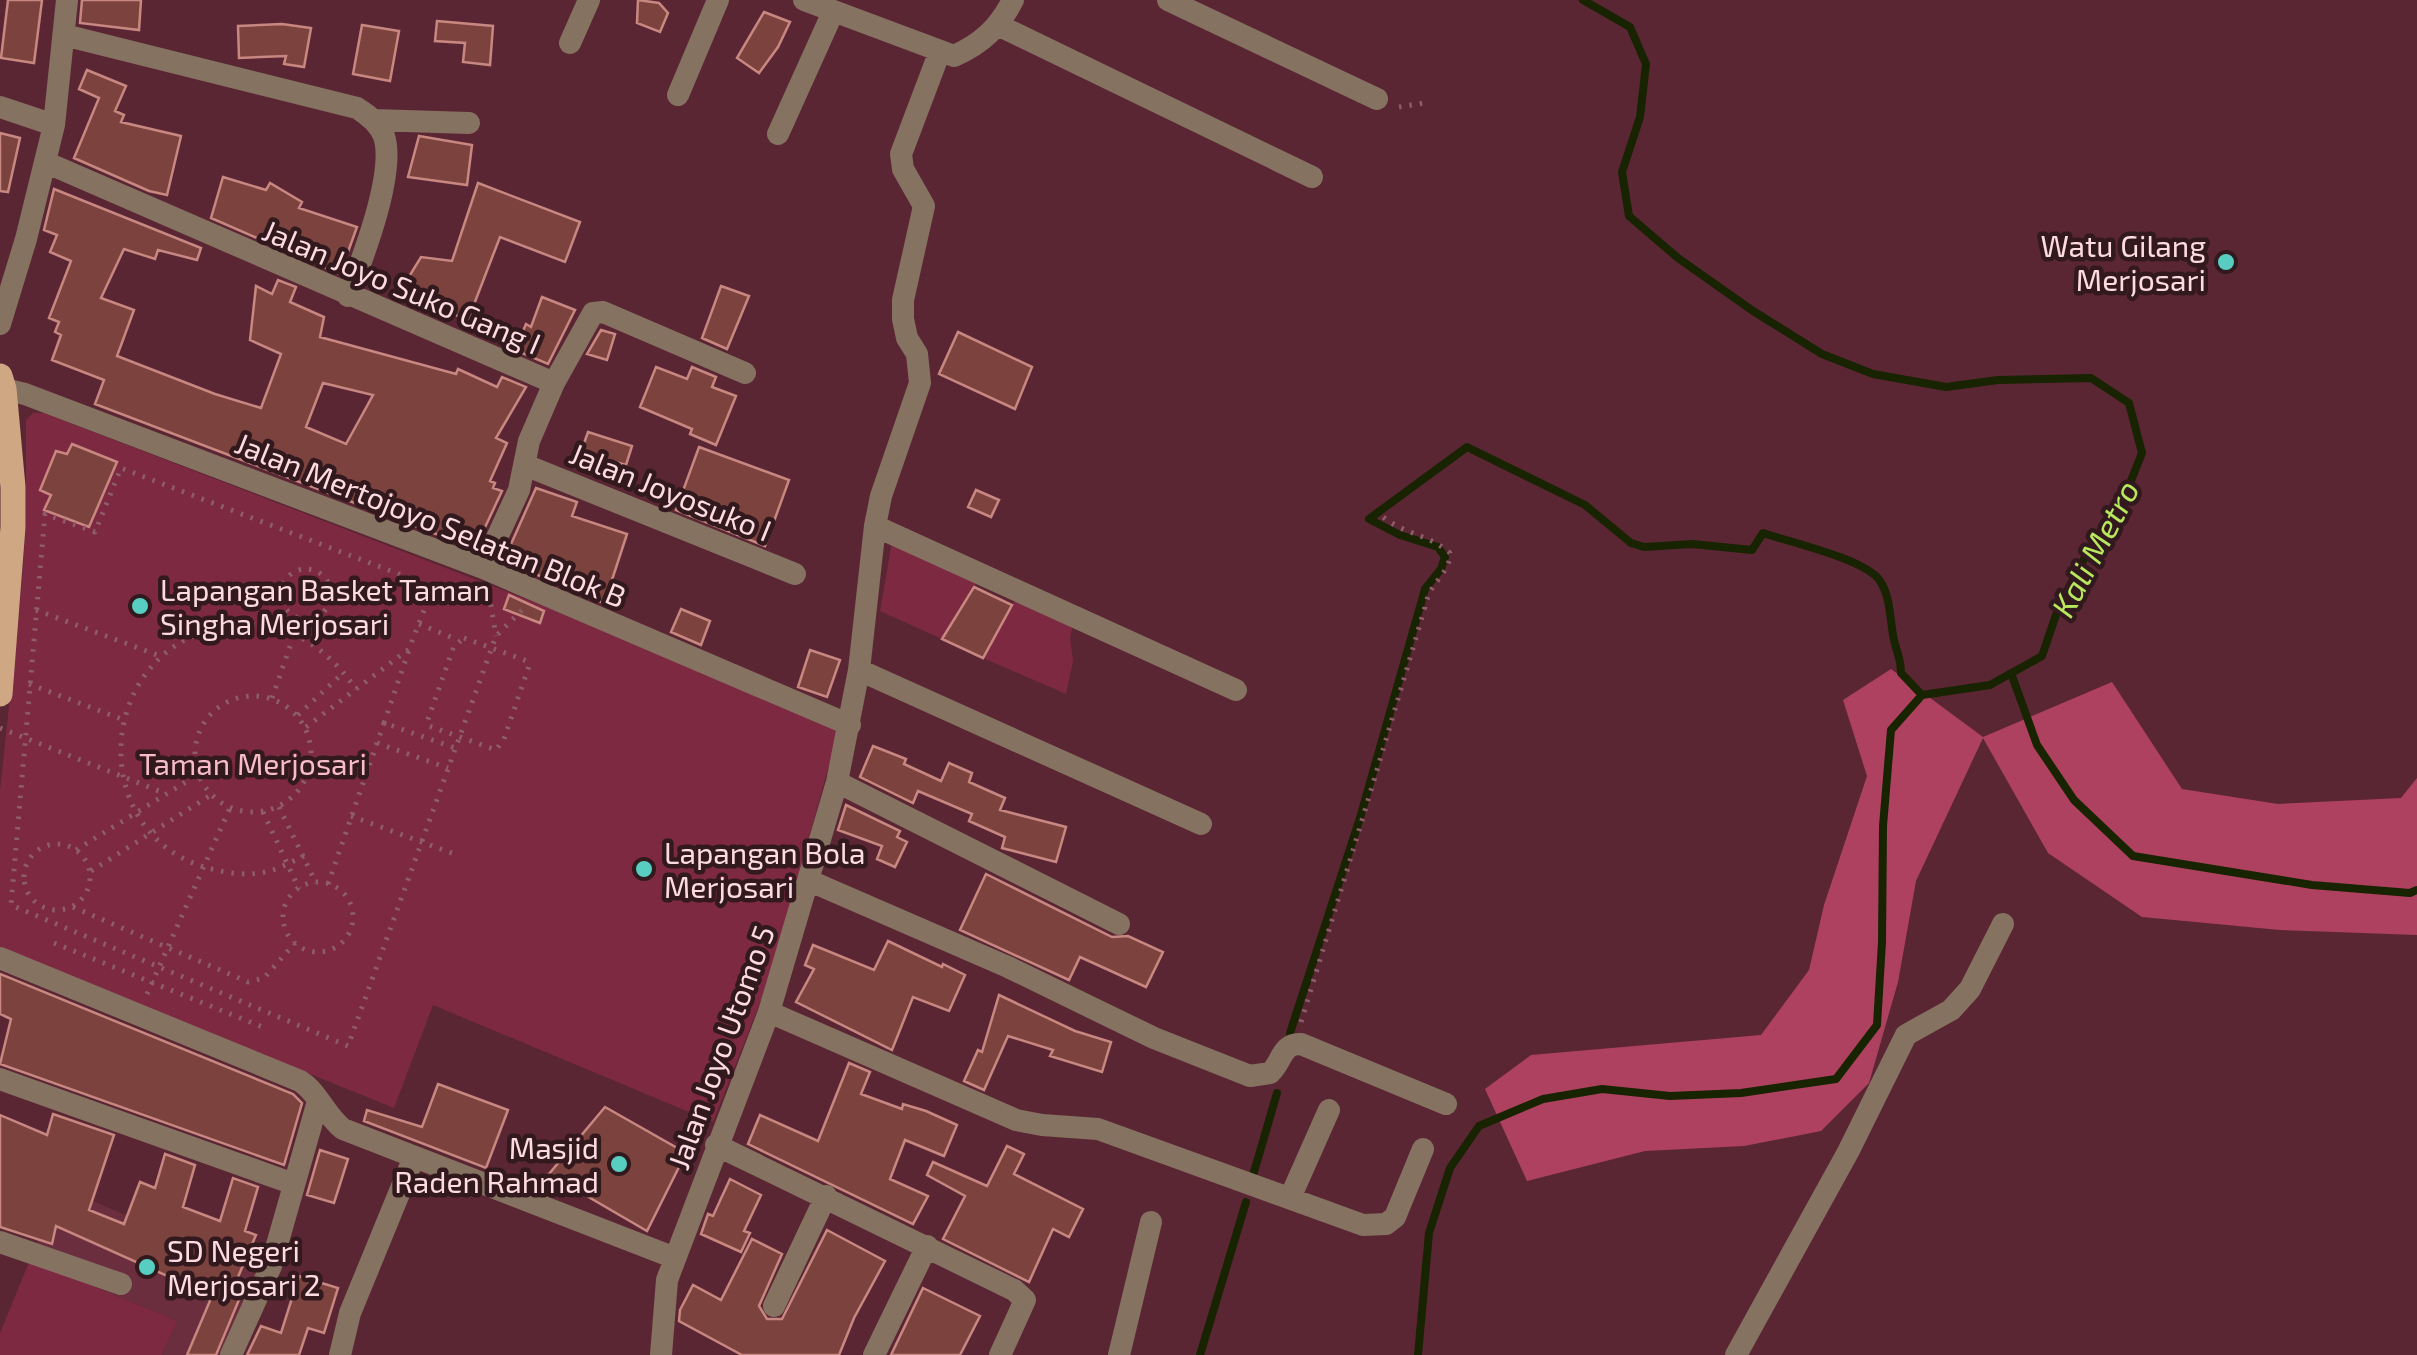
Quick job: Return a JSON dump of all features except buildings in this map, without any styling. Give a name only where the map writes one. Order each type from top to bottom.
[{"type":"main road","points":[[2,382],[13,487],[8,600],[10,687]]},
{"type":"street","points":[[0,324],[54,125],[68,0]]},
{"type":"street","points":[[570,43],[589,0]]},
{"type":"street","points":[[678,95],[718,0]]},
{"type":"street","points":[[804,0],[954,56],[1000,26],[1012,0]]},
{"type":"street","points":[[1168,0],[1377,99]]},
{"type":"street","points":[[778,134],[832,12]]},
{"type":"street","points":[[1000,26],[1312,177]]},
{"type":"street","points":[[64,35],[358,108],[374,120],[384,136],[380,203],[348,296]]},
{"type":"street","name":"Jalan Joyo Utomo 5","points":[[660,1355],[667,1280],[769,1012],[837,782],[841,722],[859,670],[875,526],[920,382],[918,354],[907,338],[903,300],[924,206],[903,169],[901,154],[940,51]]},
{"type":"street","points":[[0,107],[54,125]]},
{"type":"street","points":[[374,120],[469,122]]},
{"type":"street","name":"Jalan Joyo Suko Gang I","points":[[45,162],[554,383],[529,442],[519,490],[490,570]]},
{"type":"street","points":[[554,383],[585,322],[592,313],[603,312],[745,373]]},
{"type":"street","name":"Jalan Mertojoyo Selatan Blok B","points":[[2,382],[490,570],[841,722]]},
{"type":"street","name":"Jalan Joyosuko I","points":[[525,465],[795,574]]},
{"type":"street","points":[[875,526],[1236,690]]},
{"type":"street","points":[[859,670],[1201,824]]},
{"type":"street","points":[[837,782],[1120,924]]},
{"type":"street","points":[[810,881],[1008,967],[1154,1038],[1250,1076],[1270,1074],[1284,1050],[1294,1044],[1446,1104]]},
{"type":"street","points":[[1736,1355],[1848,1152],[1906,1035],[1951,1010],[1970,988],[2002,924]]},
{"type":"street","points":[[0,958],[300,1081],[309,1086],[330,1119],[343,1130],[675,1258]]},
{"type":"street","points":[[769,1012],[1016,1120],[1042,1126],[1098,1129],[1363,1226],[1386,1224],[1395,1217],[1424,1149]]},
{"type":"street","points":[[0,1079],[294,1184]]},
{"type":"street","points":[[231,1355],[271,1266],[318,1101]]},
{"type":"street","points":[[1290,1198],[1329,1110]]},
{"type":"street","points":[[716,1144],[1014,1290],[1025,1300],[1000,1355]]},
{"type":"street","points":[[340,1355],[350,1313],[414,1158]]},
{"type":"street","points":[[774,1306],[826,1196]]},
{"type":"street","points":[[1119,1355],[1152,1222]]},
{"type":"street","points":[[0,1242],[121,1284]]},
{"type":"street","points":[[874,1354],[927,1246]]},
{"type":"path","points":[[328,884],[433,587],[122,468],[95,532],[45,514],[11,905],[348,1046],[496,636],[527,605],[533,589]]},
{"type":"path","points":[[1294,1044],[1428,593],[1450,561],[1450,553],[1439,543],[1398,530],[1383,517]]},
{"type":"path","points":[[312,569],[326,578],[330,604],[318,616],[300,618],[287,610],[280,596],[281,588],[289,575],[312,569]]},
{"type":"path","points":[[490,570],[488,590],[496,636]]},
{"type":"path","points":[[8,600],[160,656]]},
{"type":"path","points":[[272,698],[300,618]]},
{"type":"path","points":[[419,624],[458,641]]},
{"type":"path","points":[[304,856],[268,872],[249,874],[205,868],[172,851],[150,832],[122,774],[124,720],[139,681],[160,656],[180,640],[220,627],[268,625],[295,634],[314,644],[356,689]]},
{"type":"path","points":[[464,638],[527,661],[529,672],[499,748],[492,750],[431,729],[428,722],[458,641],[464,638]]},
{"type":"path","points":[[306,728],[410,649]]},
{"type":"path","points":[[298,715],[344,673]]},
{"type":"path","points":[[10,687],[28,684],[124,720]]},
{"type":"path","points":[[235,698],[272,698],[298,715],[306,728],[312,745],[312,764],[306,782],[279,807],[263,812],[230,808],[211,795],[198,774],[196,738],[205,720],[235,698]]},
{"type":"path","points":[[384,723],[456,748]]},
{"type":"path","points":[[0,728],[164,793]]},
{"type":"path","points":[[377,743],[448,768]]},
{"type":"path","points":[[76,850],[198,774]]},
{"type":"path","points":[[90,872],[211,795]]},
{"type":"path","points":[[279,807],[316,883]]},
{"type":"path","points":[[136,1015],[230,808]]},
{"type":"path","points":[[263,812],[299,889]]},
{"type":"path","points":[[351,816],[457,855]]},
{"type":"path","points":[[72,907],[87,892],[90,872],[76,850],[55,844],[35,852],[28,860],[24,881],[26,892],[41,906],[52,910],[72,907],[248,982],[264,978],[295,943]]},
{"type":"path","points":[[316,883],[341,891],[352,909],[351,931],[336,948],[326,951],[304,949],[295,943],[288,935],[284,915],[291,896],[316,883]]},
{"type":"path","points":[[54,943],[264,1028]]},
{"type":"shaded area","points":[[1891,669],[1983,737],[2112,682],[2182,789],[2278,804],[2401,798],[2417,778],[2417,935],[2280,930],[2142,917],[2048,853],[1983,738],[1916,881],[1898,982],[1869,1083],[1821,1131],[1744,1146],[1645,1151],[1527,1181],[1485,1089],[1531,1055],[1761,1035],[1809,970],[1824,905],[1867,776],[1843,700]]},
{"type":"shaded area","name":"SD Negeri Merjosari 2","points":[[60,1187],[264,1274],[226,1355],[162,1355],[177,1321],[30,1260]]},
{"type":"green space","name":"Taman Merjosari","points":[[33,413],[44,413],[596,626],[835,728],[838,733],[769,980],[713,1122],[433,1005],[394,1108],[0,948],[0,791],[26,522],[26,420]]},
{"type":"green space","points":[[892,542],[979,579],[942,639],[880,611]]},
{"type":"green space","points":[[1016,598],[1073,623],[1073,661],[1066,694],[983,658]]},
{"type":"green space","points":[[30,1260],[177,1321],[162,1355],[0,1355],[0,1333]]},
{"type":"waterway","name":"Kali Metro","points":[[1418,1355],[1429,1233],[1450,1168],[1479,1126],[1543,1099],[1602,1089],[1670,1096],[1741,1093],[1836,1079],[1877,1025],[1883,826],[1891,730],[1922,695],[1990,685],[2042,656],[2059,606],[2125,496],[2142,453],[2129,403],[2091,378],[1998,380],[1946,387],[1873,374],[1822,354],[1678,258],[1629,216],[1622,172],[1640,117],[1646,64],[1630,27],[1583,0]]},
{"type":"waterway","points":[[1290,1033],[1360,818],[1425,589],[1445,557],[1438,547],[1400,535],[1369,519],[1467,447],[1585,505],[1631,543],[1644,547],[1692,544],[1752,550],[1763,533],[1859,565],[1883,587],[1901,673],[1922,695]]},
{"type":"waterway","points":[[2011,673],[2037,745],[2074,800],[2133,856],[2312,885],[2410,893],[2417,890]]},
{"type":"waterway","points":[[1252,1179],[1277,1093]]},
{"type":"waterway","points":[[1200,1355],[1246,1202]]},
{"type":"place","name":"Watu Gilang Merjosari","points":[[2226,262]]},
{"type":"place","name":"Lapangan Basket Taman Singha Merjosari","points":[[140,606]]},
{"type":"place","name":"Lapangan Bola Merjosari","points":[[644,869]]},
{"type":"place","name":"Masjid Raden Rahmad","points":[[619,1164]]},
{"type":"place","name":"SD Negeri Merjosari 2","points":[[147,1267]]}]
